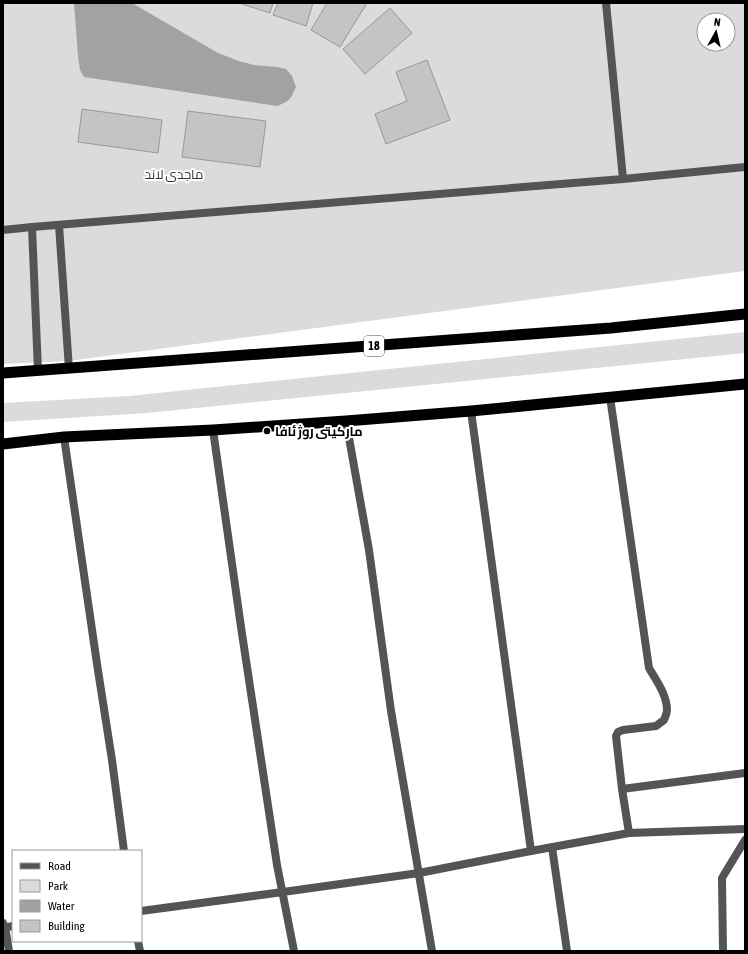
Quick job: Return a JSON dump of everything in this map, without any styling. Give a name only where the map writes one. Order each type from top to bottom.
[{"type":"highway","name":"18","points":[[3,373],[611,328],[745,314]]},
{"type":"highway","points":[[3,444],[64,437],[213,430],[471,411],[745,384]]},
{"type":"street","points":[[606,3],[623,178]]},
{"type":"street","points":[[3,230],[745,167]]},
{"type":"street","points":[[60,225],[69,368]]},
{"type":"street","points":[[32,227],[38,371]]},
{"type":"street","points":[[610,397],[649,668],[661,689],[666,702],[667,711],[664,720],[656,726],[623,730],[618,732],[616,736],[629,833]]},
{"type":"street","points":[[471,411],[531,851]]},
{"type":"street","points":[[346,421],[369,550],[391,711],[432,951]]},
{"type":"street","points":[[213,430],[273,842],[294,951]]},
{"type":"street","points":[[64,437],[124,850]]},
{"type":"street","points":[[622,789],[745,773]]},
{"type":"street","points":[[142,911],[419,873],[629,833],[745,829]]},
{"type":"street","points":[[723,951],[722,878],[745,840]]},
{"type":"street","points":[[552,847],[567,951]]},
{"type":"street","points":[[6,926],[9,951]]},
{"type":"green space","name":"ماجدی لاند","points":[[3,3],[745,3],[745,271],[68,361],[3,364]]},
{"type":"green space","points":[[745,332],[745,353],[147,413],[3,422],[3,403],[129,396]]},
{"type":"water","points":[[74,3],[132,3],[218,53],[254,65],[286,69],[292,76],[296,87],[289,100],[277,106],[84,77],[80,70],[78,56]]},
{"type":"building","points":[[239,3],[273,3],[270,13]]},
{"type":"building","points":[[278,3],[313,3],[306,26],[273,15]]},
{"type":"building","points":[[327,3],[367,3],[340,47],[311,30]]},
{"type":"building","points":[[390,8],[412,33],[365,74],[343,49]]},
{"type":"building","points":[[427,60],[450,120],[386,144],[375,114],[407,101],[396,72]]},
{"type":"building","points":[[82,109],[162,120],[158,153],[78,142]]},
{"type":"building","points":[[188,111],[266,121],[260,167],[182,157]]},
{"type":"place","name":"ماركيتى روژ ئافا","points":[[267,431]]}]
